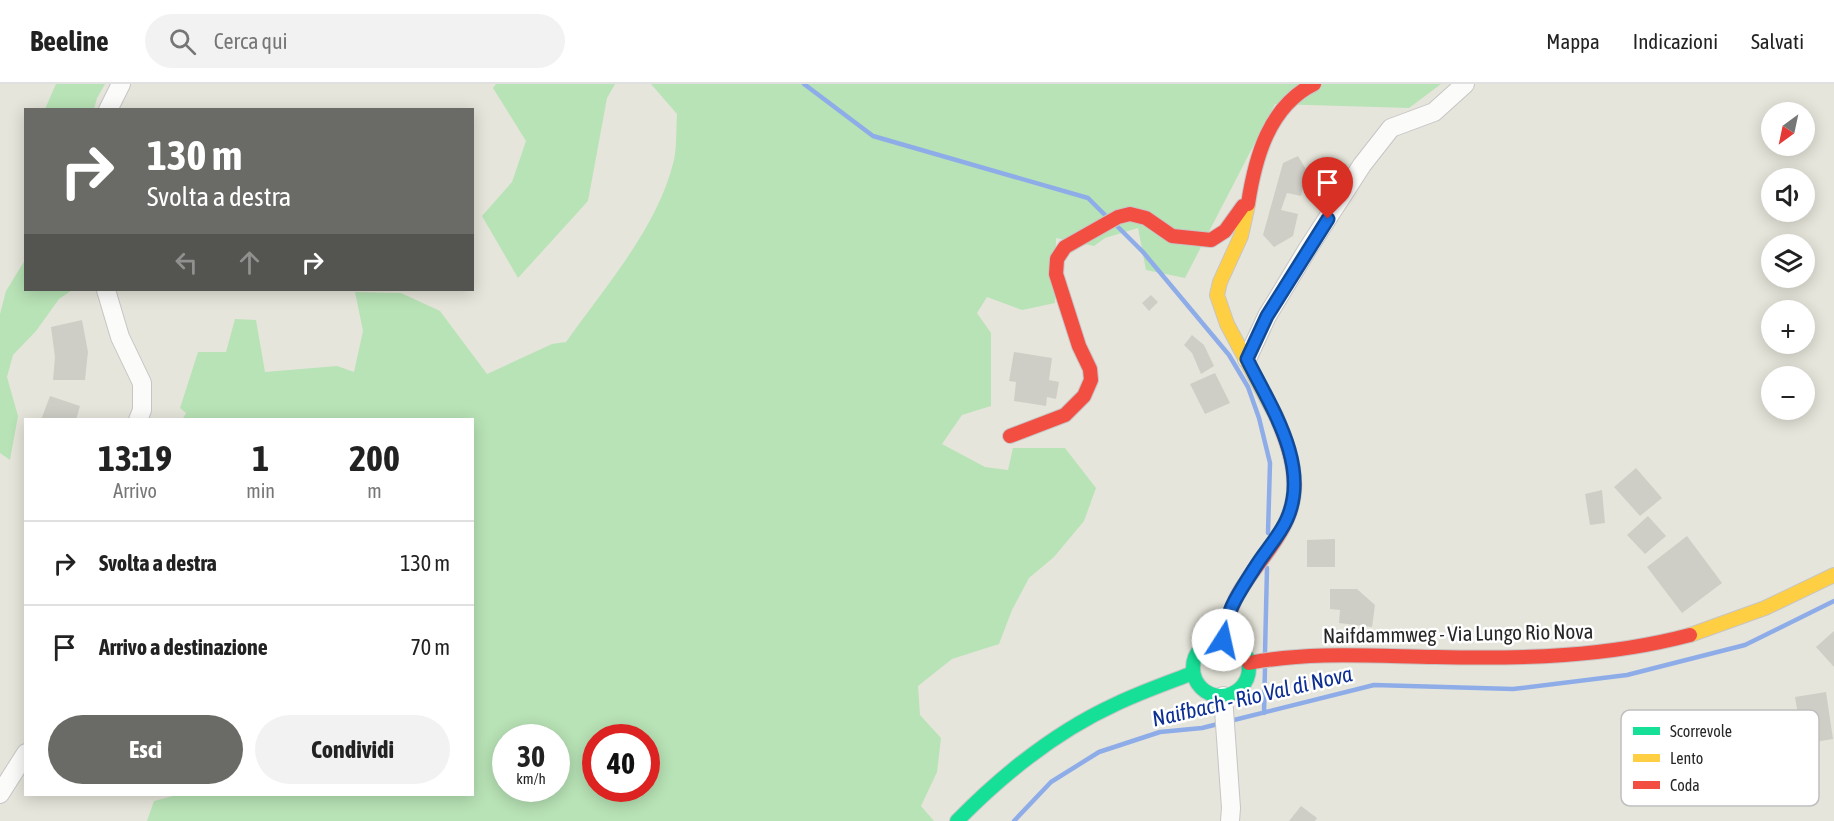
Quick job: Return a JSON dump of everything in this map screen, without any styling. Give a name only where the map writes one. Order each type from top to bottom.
[{"type":"street","points":[[109,108],[121,84]]},
{"type":"street","points":[[1223,640],[1228,611],[1287,518],[1294,495],[1294,477],[1288,443],[1247,359],[1225,324],[1216,298],[1219,282],[1236,250],[1249,205],[1250,189],[1257,163],[1279,113],[1289,99],[1314,84]]},
{"type":"street","points":[[1247,359],[1267,316],[1307,250],[1362,165],[1391,128],[1434,112],[1465,84]]},
{"type":"street","points":[[1010,436],[1065,415],[1084,396],[1091,380],[1090,369],[1078,346],[1056,274],[1057,259],[1065,247],[1114,219],[1130,214],[1146,218],[1172,236],[1211,240],[1225,231],[1241,206],[1249,205]]},
{"type":"street","points":[[106,291],[120,338],[142,383],[142,410],[139,418]]},
{"type":"street","name":"Naifdammweg - Via Lungo Rio Nova","points":[[1260,661],[1305,656],[1519,657],[1580,654],[1643,646],[1709,630],[1744,617],[1786,600],[1834,575]]},
{"type":"street","points":[[1223,705],[1200,687],[1193,673],[1193,664],[1200,649],[1207,643],[1223,640],[1240,647],[1260,661],[1240,689],[1223,705],[1230,821]]},
{"type":"street","points":[[957,821],[978,799],[1020,763],[1072,728],[1116,705],[1193,673]]},
{"type":"street","points":[[0,794],[24,756]]},
{"type":"green space","points":[[56,84],[105,84],[94,108],[45,108]]},
{"type":"green space","points":[[496,84],[615,84],[607,98],[588,201],[518,278],[482,216],[512,182],[526,141],[493,88]]},
{"type":"green space","points":[[651,84],[1441,84],[1409,108],[1275,104],[1185,278],[1146,270],[1138,228],[1105,238],[1094,246],[1056,238],[1055,303],[1022,310],[987,297],[977,313],[991,333],[991,406],[962,415],[942,444],[985,467],[1008,470],[1013,448],[1065,448],[1096,488],[1084,521],[1054,557],[1029,578],[1012,610],[999,644],[952,659],[918,686],[920,715],[941,738],[937,772],[921,806],[934,821],[147,821],[154,801],[173,796],[474,796],[474,418],[183,418],[186,413],[180,408],[198,352],[226,352],[235,319],[256,320],[265,372],[337,366],[354,372],[363,331],[355,292],[401,293],[440,311],[487,374],[552,344],[566,342],[629,256],[643,233],[656,209],[674,160],[677,114]]},
{"type":"green space","points":[[24,262],[24,291],[71,291],[59,299],[36,331],[13,355],[7,377],[18,416],[10,460],[0,453],[0,314],[6,291]]},
{"type":"building","points":[[1298,156],[1307,171],[1301,196],[1287,193],[1281,210],[1298,214],[1293,236],[1274,247],[1263,235],[1283,163]]},
{"type":"building","points":[[1151,295],[1158,302],[1149,311],[1142,303]]},
{"type":"building","points":[[82,320],[88,352],[85,380],[53,380],[55,357],[51,327]]},
{"type":"building","points":[[1192,335],[1204,345],[1214,366],[1201,374],[1192,353],[1184,345]]},
{"type":"building","points":[[1014,352],[1052,358],[1049,380],[1059,382],[1056,399],[1047,397],[1046,406],[1014,401],[1016,382],[1009,381]]},
{"type":"building","points":[[1215,373],[1230,403],[1205,414],[1190,384]]},
{"type":"building","points":[[50,396],[80,406],[77,418],[42,418]]},
{"type":"building","points":[[1636,468],[1662,498],[1640,516],[1614,487]]},
{"type":"building","points":[[1602,490],[1605,523],[1590,525],[1585,494]]},
{"type":"building","points":[[1648,516],[1666,536],[1645,554],[1627,535]]},
{"type":"building","points":[[1687,536],[1722,583],[1682,613],[1647,567]]},
{"type":"building","points":[[1335,539],[1335,567],[1307,567],[1307,540]]},
{"type":"building","points":[[1330,589],[1357,589],[1375,605],[1372,627],[1339,623],[1340,610],[1330,609]]},
{"type":"building","points":[[1834,631],[1834,667],[1816,647]]},
{"type":"building","points":[[1826,692],[1833,739],[1819,741],[1819,710],[1797,710],[1795,697]]},
{"type":"building","points":[[1301,806],[1317,818],[1315,821],[1289,821]]},
{"type":"waterway","points":[[804,84],[873,136],[1088,198],[1106,216]]},
{"type":"waterway","points":[[1117,226],[1143,252],[1229,355],[1248,387],[1259,418],[1270,463],[1268,533]]},
{"type":"waterway","points":[[1265,653],[1267,568]]},
{"type":"waterway","name":"Naifbach - Rio Val di Nova","points":[[1230,721],[1374,685],[1513,689],[1627,675],[1745,645],[1834,601]]},
{"type":"waterway","points":[[1264,713],[1265,667]]},
{"type":"waterway","name":"Naifbach - Rio Val di Nova","points":[[1014,821],[1051,782],[1099,752],[1160,732],[1202,728],[1222,723]]},
{"type":"traffic: fast","points":[[1221,640],[1232,642],[1241,648],[1247,657],[1249,668],[1247,679],[1241,688],[1232,694],[1221,696],[1210,694],[1201,688],[1195,679],[1193,668],[1195,657],[1201,648],[1210,642],[1221,640]]},
{"type":"traffic: fast","points":[[957,821],[1011,771],[1072,727],[1125,700],[1193,673]]},
{"type":"traffic: slow","points":[[1248,204],[1241,236],[1220,282],[1217,295],[1227,324],[1276,416]]},
{"type":"traffic: slow","points":[[1690,635],[1765,608],[1834,575]]},
{"type":"traffic: jam","points":[[1248,204],[1260,152],[1275,120],[1286,106],[1314,84]]},
{"type":"traffic: jam","points":[[1010,436],[1065,415],[1084,396],[1091,380],[1090,369],[1079,346],[1056,274],[1057,259],[1065,247],[1118,217],[1130,214],[1146,218],[1172,236],[1211,240],[1225,231],[1243,206]]},
{"type":"traffic: jam","points":[[1223,640],[1235,600],[1279,535],[1291,507],[1294,492],[1292,463],[1276,416]]},
{"type":"traffic: jam","points":[[1249,663],[1319,656],[1500,658],[1564,655],[1627,648],[1690,635]]},
{"type":"route","points":[[1223,640],[1228,611],[1287,518],[1294,495],[1294,477],[1288,443],[1247,359],[1267,316],[1328,219]]}]
